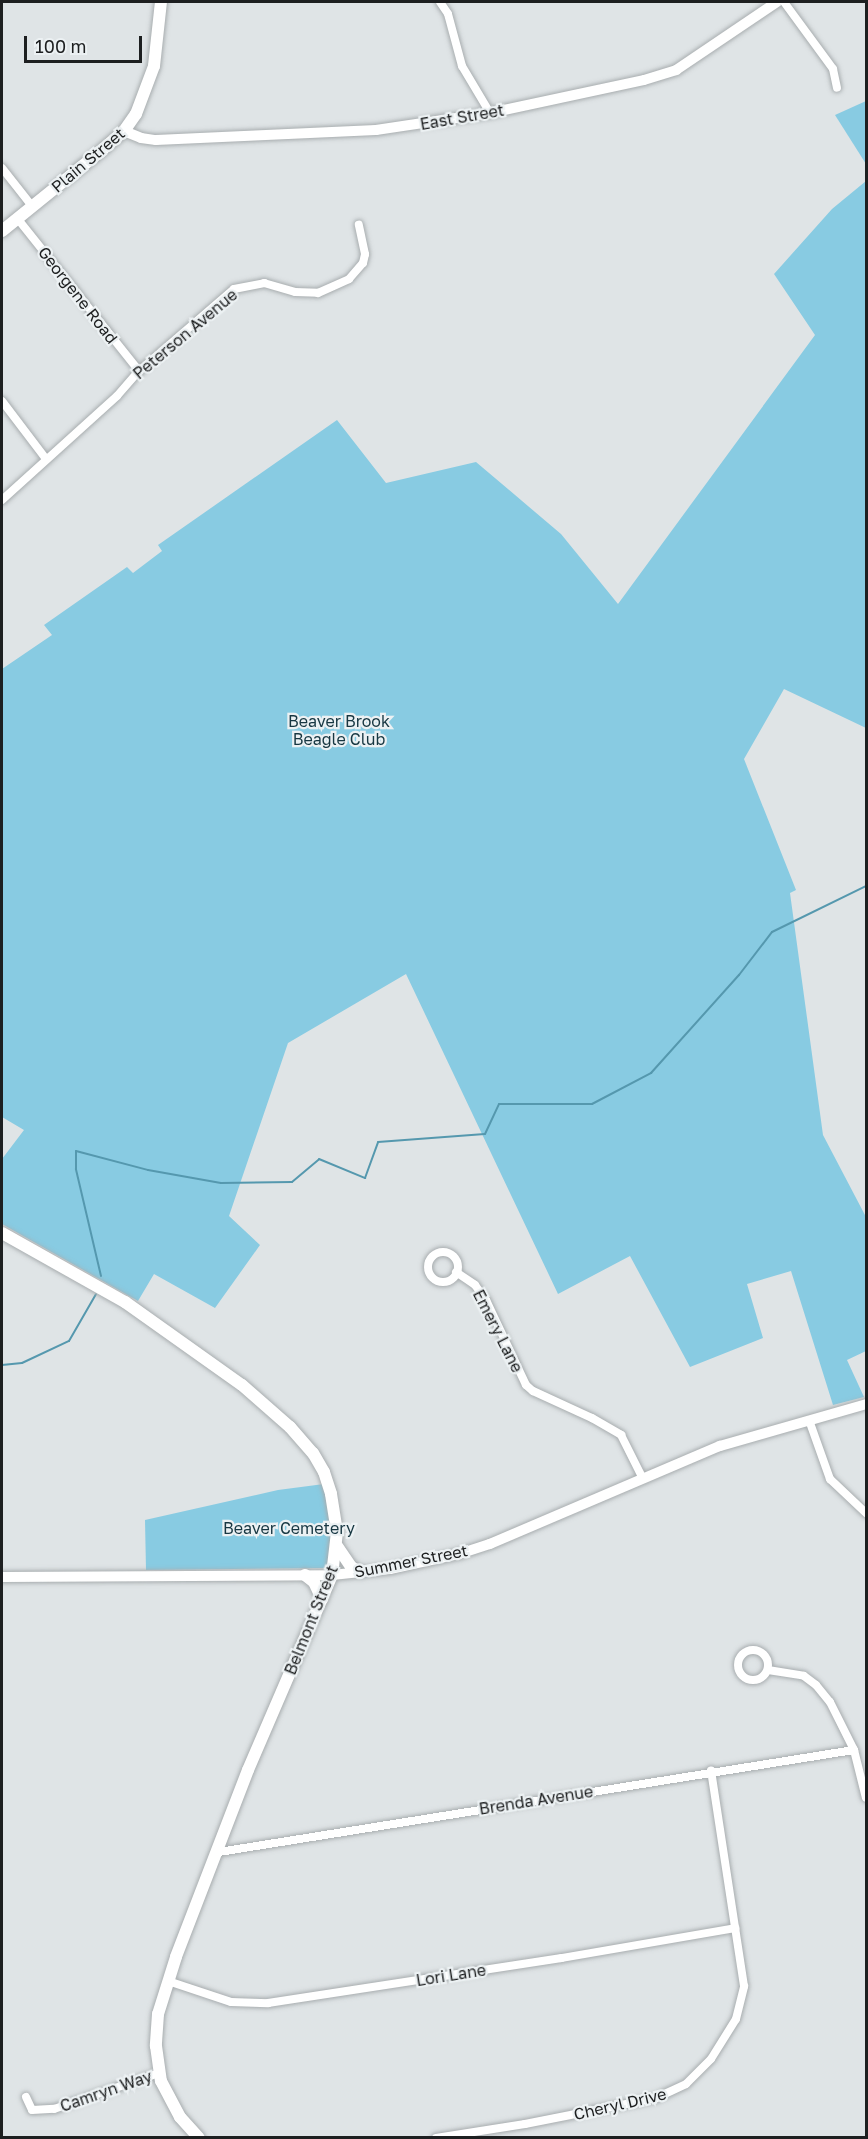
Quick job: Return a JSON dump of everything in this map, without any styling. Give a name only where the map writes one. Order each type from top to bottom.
[{"type":"main road","name":"Plain Street","points":[[2,231],[124,131],[142,104],[152,75],[161,2]]},
{"type":"main road","name":"Belmont Street","points":[[2,1233],[144,1314],[227,1373],[280,1418],[313,1453],[324,1472],[334,1507],[337,1546],[332,1575],[248,1770],[219,1852],[168,1981],[155,2030],[159,2073],[172,2105],[199,2138]]},
{"type":"main road","points":[[337,1546],[351,1567],[361,1572]]},
{"type":"main road","points":[[306,1575],[314,1582],[322,1599]]},
{"type":"street","points":[[440,2],[448,14],[462,66],[490,113]]},
{"type":"street","name":"East Street","points":[[124,131],[141,138],[156,140],[376,130],[490,113],[644,80],[676,70],[777,2]]},
{"type":"street","points":[[784,2],[833,69],[837,88]]},
{"type":"street","points":[[2,168],[32,206]]},
{"type":"street","name":"Georgene Road","points":[[17,218],[139,371]]},
{"type":"street","name":"Peterson Avenue","points":[[2,500],[117,396],[139,371],[234,289],[264,283],[295,292],[318,293],[349,279],[363,263],[365,254],[359,225]]},
{"type":"street","points":[[2,401],[46,459]]},
{"type":"street","name":"Emery Lane","points":[[456,1272],[475,1285],[486,1300],[526,1385],[621,1435],[643,1479]]},
{"type":"street","name":"Summer Street","points":[[2,1577],[332,1575],[390,1569],[474,1549],[720,1446],[867,1404]]},
{"type":"street","points":[[809,1420],[830,1479],[867,1513]]},
{"type":"street","points":[[768,1670],[804,1676],[816,1685],[830,1702],[854,1750],[867,1798]]},
{"type":"street","name":"Brenda Avenue","points":[[219,1852],[711,1771],[854,1750]]},
{"type":"street","name":"Cheryl Drive","points":[[436,2138],[632,2104],[668,2094],[686,2084],[703,2069],[719,2049],[740,2008],[744,1975],[711,1771]]},
{"type":"street","name":"Lori Lane","points":[[168,1981],[231,2002],[268,2003],[562,1958],[735,1928]]},
{"type":"street","name":"Camryn Way","points":[[26,2097],[32,2110],[54,2109],[159,2073]]},
{"type":"green space","points":[[866,101],[866,164],[835,115]]},
{"type":"green space","name":"Beaver Brook Beagle Club","points":[[866,181],[866,728],[784,689],[744,759],[796,890],[790,893],[823,1135],[866,1217],[866,1351],[847,1360],[864,1397],[833,1405],[791,1271],[747,1284],[763,1338],[690,1367],[630,1256],[558,1294],[406,974],[288,1043],[229,1216],[260,1245],[215,1308],[154,1274],[138,1301],[2,1224],[2,1159],[24,1130],[2,1117],[2,669],[52,635],[44,625],[127,567],[133,573],[162,551],[158,545],[337,420],[386,483],[476,462],[561,534],[618,604],[815,335],[774,274],[832,209]]},
{"type":"green space","name":"Beaver Cemetery","points":[[324,1484],[331,1521],[329,1568],[146,1570],[145,1520],[278,1490]]},
{"type":"waterway","points":[[101,1276],[76,1169],[76,1151],[148,1170],[221,1183],[292,1182],[319,1159],[365,1178],[378,1142],[485,1134],[499,1104],[592,1104],[651,1073],[739,975],[772,932],[866,886]]},
{"type":"waterway","points":[[2,1365],[22,1363],[69,1341],[96,1294]]}]
